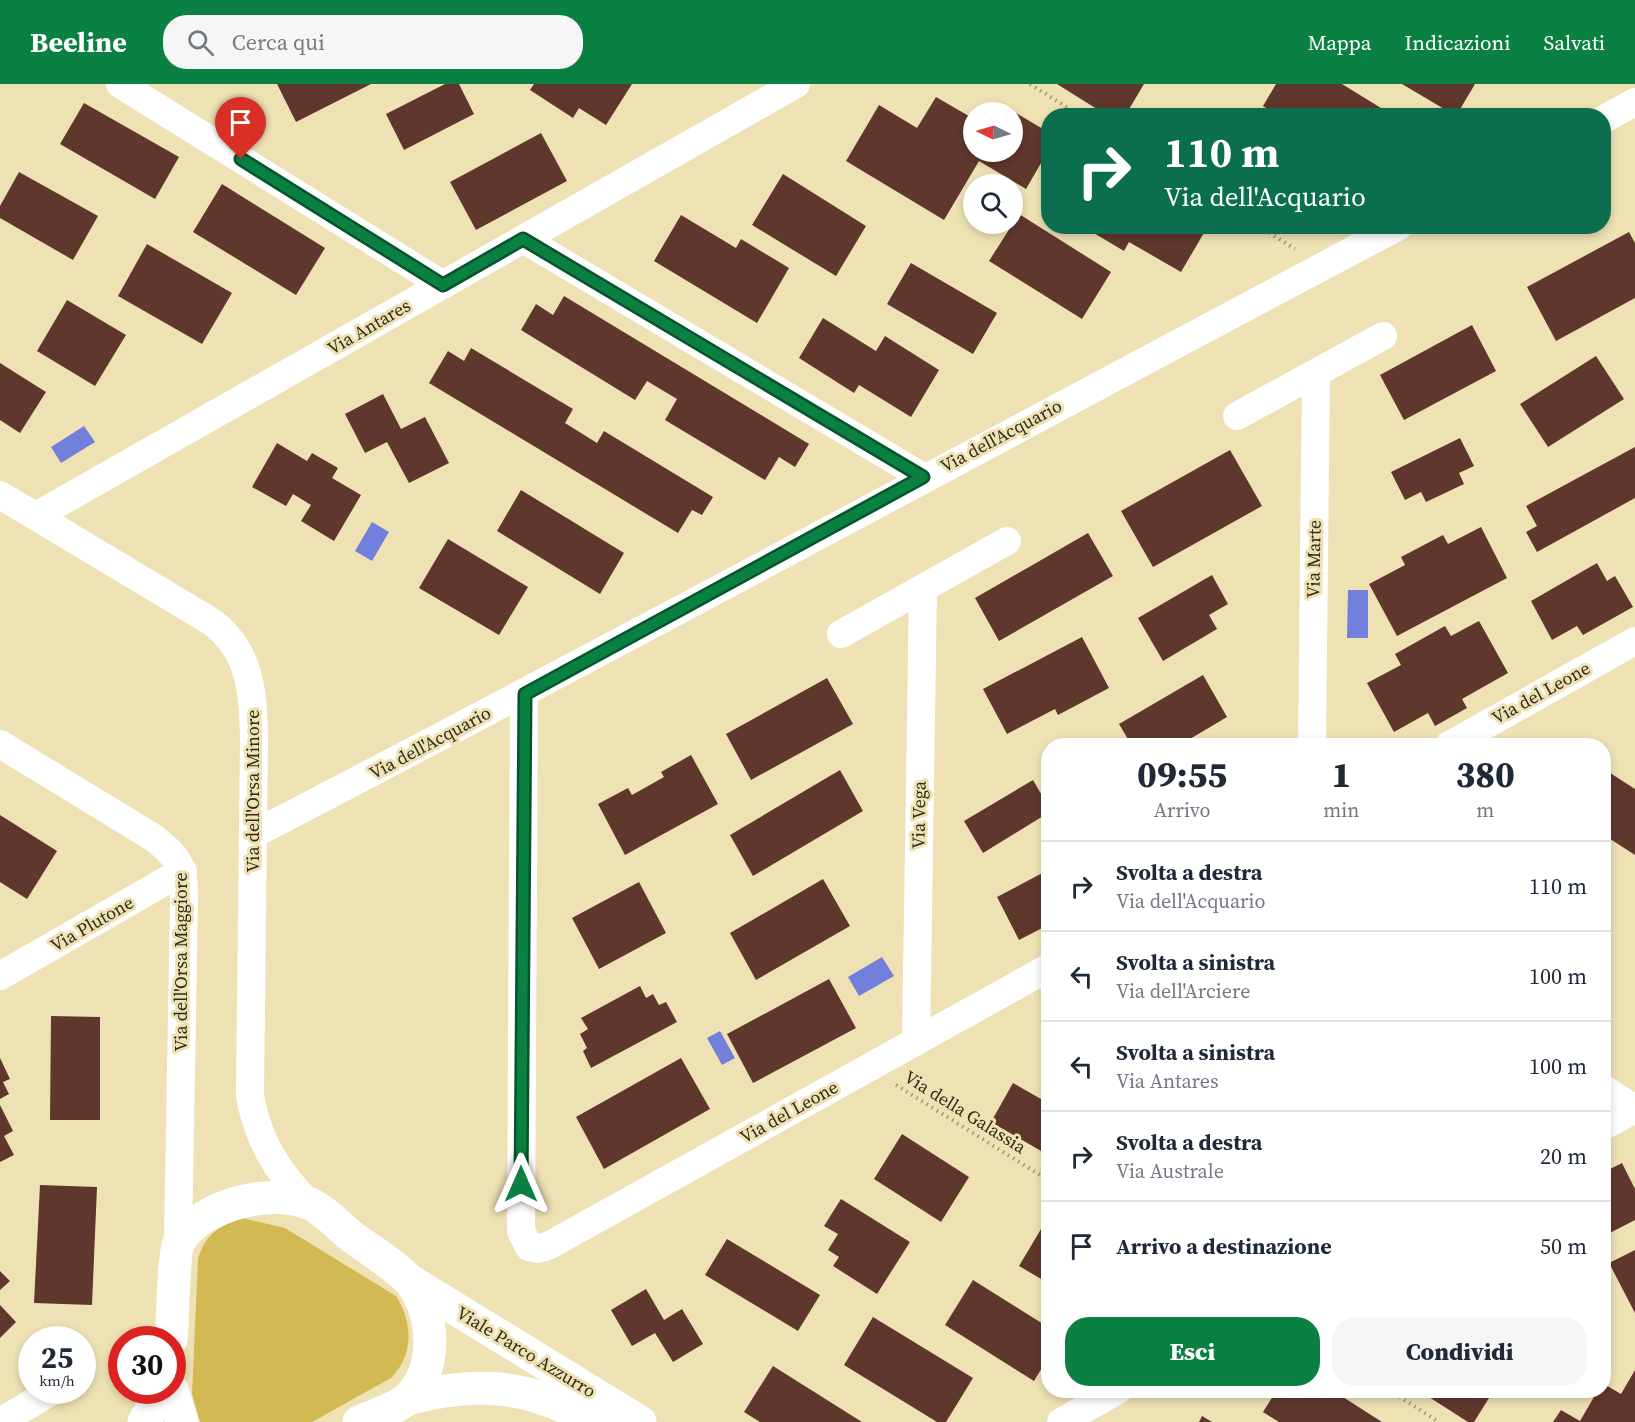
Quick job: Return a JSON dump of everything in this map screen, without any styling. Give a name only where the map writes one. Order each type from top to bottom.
[{"type":"street","points":[[120,84],[443,285]]},
{"type":"street","name":"Via Antares","points":[[36,516],[796,84]]},
{"type":"street","points":[[1611,115],[1635,102]]},
{"type":"street","name":"Via dell'Acquario","points":[[254,834],[525,694],[923,477],[1384,234]]},
{"type":"street","points":[[523,239],[923,477]]},
{"type":"street","points":[[1237,416],[1383,336]]},
{"type":"street","name":"Via Marte","points":[[1312,738],[1316,373]]},
{"type":"street","name":"Via dell'Orsa Minore","points":[[0,495],[212,622],[232,640],[246,666],[253,698],[254,834],[250,1096],[258,1132],[264,1146],[283,1176],[308,1203]]},
{"type":"street","points":[[841,634],[1007,541]]},
{"type":"street","name":"Via Vega","points":[[916,1042],[923,588]]},
{"type":"street","name":"Via del Leone","points":[[1462,738],[1635,641]]},
{"type":"street","name":"Via del Leone","points":[[525,694],[521,1231],[529,1247],[537,1249],[548,1246],[1041,972]]},
{"type":"street","name":"Via dell'Orsa Maggiore","points":[[0,744],[154,838],[175,855],[183,871],[178,1242]]},
{"type":"street","name":"Via Plutone","points":[[0,976],[183,871]]},
{"type":"street","points":[[1611,1094],[1635,1109],[1611,1122]]},
{"type":"street","points":[[172,1326],[178,1242],[202,1218],[229,1205],[265,1199],[308,1203]]},
{"type":"street","name":"Viale Parco Azzurro","points":[[308,1203],[412,1282],[640,1422]]},
{"type":"street","name":"Viale Parco Azzurro","points":[[407,1399],[419,1384],[426,1368],[430,1344],[426,1315],[412,1282]]},
{"type":"street","name":"Viale Parco Azzurro","points":[[359,1422],[407,1399],[451,1388],[494,1387],[551,1401],[594,1422]]},
{"type":"street","points":[[1061,1422],[1104,1398]]},
{"type":"street","points":[[0,1422],[30,1404]]},
{"type":"street","points":[[144,1422],[154,1404]]},
{"type":"street","points":[[176,1404],[182,1422]]},
{"type":"path","points":[[1030,84],[1068,108]]},
{"type":"path","points":[[1272,234],[1323,266]]},
{"type":"path","name":"Via della Galassia","points":[[868,1068],[1041,1176]]},
{"type":"path","points":[[1402,1398],[1439,1422]]},
{"type":"shaded area","points":[[242,1218],[285,1228],[396,1296],[406,1317],[408,1338],[404,1359],[391,1378],[312,1422],[200,1422],[192,1394],[198,1259],[205,1243],[214,1232]]},
{"type":"water","points":[[84,426],[95,442],[61,463],[51,447]]},
{"type":"water","points":[[372,522],[389,532],[372,561],[355,551]]},
{"type":"water","points":[[1348,590],[1368,590],[1368,638],[1347,638]]},
{"type":"water","points":[[882,957],[894,976],[859,996],[848,977]]},
{"type":"water","points":[[720,1031],[735,1058],[722,1065],[707,1038]]},
{"type":"building","points":[[277,84],[371,84],[296,122]]},
{"type":"building","points":[[445,84],[459,84],[474,114],[404,150],[386,114]]},
{"type":"building","points":[[534,84],[632,84],[606,125],[579,108],[573,118],[530,90]]},
{"type":"building","points":[[1057,84],[1144,84],[1130,108],[1095,108]]},
{"type":"building","points":[[1276,84],[1342,84],[1381,108],[1266,108],[1263,106]]},
{"type":"building","points":[[1402,84],[1475,84],[1461,108],[1442,108]]},
{"type":"building","points":[[936,97],[963,113],[963,162],[978,162],[971,174],[963,174],[963,188],[944,220],[846,161],[879,105],[917,128]]},
{"type":"building","points":[[84,103],[179,157],[155,199],[60,144]]},
{"type":"building","points":[[1023,117],[1041,128],[1041,163],[1026,189],[1023,187],[1023,174],[1001,174],[981,162],[1023,162]]},
{"type":"building","points":[[541,133],[567,181],[476,230],[450,182]]},
{"type":"building","points":[[19,172],[98,216],[73,260],[0,218],[0,206]]},
{"type":"building","points":[[783,174],[866,226],[836,276],[752,225]]},
{"type":"building","points":[[222,184],[325,248],[296,295],[193,232]]},
{"type":"building","points":[[681,215],[736,248],[741,239],[789,268],[757,323],[654,261]]},
{"type":"building","points":[[1023,217],[1041,228],[1041,234],[1051,234],[1111,272],[1082,319],[989,261],[1006,234],[1023,234]]},
{"type":"building","points":[[1629,232],[1635,243],[1635,298],[1556,341],[1527,287]]},
{"type":"building","points":[[1095,234],[1203,234],[1181,272],[1129,242],[1124,251]]},
{"type":"building","points":[[147,244],[232,293],[202,344],[118,296]]},
{"type":"building","points":[[911,263],[997,313],[973,354],[887,304]]},
{"type":"building","points":[[564,296],[809,444],[795,467],[779,457],[765,480],[665,420],[677,399],[647,381],[635,400],[521,330],[536,304],[553,315]]},
{"type":"building","points":[[67,300],[126,335],[95,386],[37,351]]},
{"type":"building","points":[[823,318],[876,351],[885,336],[939,370],[911,417],[859,385],[854,393],[799,358]]},
{"type":"building","points":[[1472,325],[1496,371],[1404,420],[1380,375]]},
{"type":"building","points":[[471,348],[573,409],[565,423],[597,443],[604,431],[713,497],[702,515],[692,510],[678,533],[429,383],[448,351],[464,361]]},
{"type":"building","points":[[1596,356],[1624,399],[1548,447],[1520,404]]},
{"type":"building","points":[[0,363],[46,392],[20,433],[0,420]]},
{"type":"building","points":[[383,394],[401,429],[425,417],[449,463],[409,483],[387,442],[365,453],[345,414]]},
{"type":"building","points":[[1460,438],[1474,466],[1459,473],[1464,484],[1426,502],[1421,492],[1405,500],[1391,472]]},
{"type":"building","points":[[277,443],[307,461],[312,453],[338,468],[332,478],[361,495],[334,541],[301,521],[311,505],[293,494],[286,506],[252,487]]},
{"type":"building","points":[[1635,447],[1635,498],[1537,552],[1526,532],[1537,526],[1526,506]]},
{"type":"building","points":[[1230,450],[1262,506],[1153,567],[1121,511]]},
{"type":"building","points":[[521,490],[624,553],[600,594],[497,531]]},
{"type":"building","points":[[1481,527],[1507,578],[1397,636],[1369,584],[1405,565],[1401,557],[1443,535],[1448,544]]},
{"type":"building","points":[[1088,533],[1113,576],[999,641],[975,598]]},
{"type":"building","points":[[448,539],[528,587],[499,635],[419,588]]},
{"type":"building","points":[[1597,563],[1607,581],[1615,576],[1633,607],[1583,635],[1577,626],[1552,640],[1531,601]]},
{"type":"building","points":[[1212,575],[1228,604],[1209,615],[1217,629],[1163,661],[1138,618]]},
{"type":"building","points":[[1479,621],[1508,673],[1462,699],[1467,708],[1435,726],[1428,713],[1394,732],[1367,683],[1401,665],[1395,654],[1445,626],[1451,636]]},
{"type":"building","points":[[1082,637],[1109,688],[1058,715],[1055,709],[1007,734],[983,689]]},
{"type":"building","points":[[1203,675],[1227,717],[1192,738],[1127,738],[1119,724]]},
{"type":"building","points":[[827,678],[853,724],[751,780],[726,734]]},
{"type":"building","points":[[691,755],[718,804],[625,855],[598,804],[628,788],[632,795],[664,777],[661,772]]},
{"type":"building","points":[[840,770],[863,811],[753,876],[730,835]]},
{"type":"building","points":[[1611,774],[1635,789],[1635,855],[1611,840]]},
{"type":"building","points":[[1033,780],[1041,794],[1041,817],[983,853],[964,821]]},
{"type":"building","points":[[0,815],[57,851],[27,899],[0,882]]},
{"type":"building","points":[[1041,874],[1041,929],[1019,940],[997,897]]},
{"type":"building","points":[[823,879],[850,926],[756,980],[730,933]]},
{"type":"building","points":[[639,882],[666,933],[599,969],[572,918]]},
{"type":"building","points":[[829,979],[856,1028],[753,1083],[727,1034]]},
{"type":"building","points":[[640,986],[646,998],[653,994],[659,1005],[666,1002],[677,1022],[591,1068],[583,1051],[587,1048],[580,1034],[588,1029],[581,1018]]},
{"type":"building","points":[[51,1016],[100,1017],[100,1120],[50,1120]]},
{"type":"building","points":[[0,1058],[10,1079],[3,1082],[9,1094],[0,1099]]},
{"type":"building","points":[[681,1058],[710,1109],[604,1169],[576,1117]]},
{"type":"building","points":[[1013,1083],[1041,1099],[1041,1151],[991,1122]]},
{"type":"building","points":[[0,1105],[13,1131],[4,1136],[14,1155],[0,1162]]},
{"type":"building","points":[[902,1134],[969,1177],[941,1222],[874,1179]]},
{"type":"building","points":[[1622,1163],[1635,1189],[1635,1220],[1611,1232],[1611,1168]]},
{"type":"building","points":[[40,1185],[97,1187],[92,1305],[34,1303]]},
{"type":"building","points":[[841,1199],[910,1242],[877,1294],[833,1266],[839,1257],[828,1250],[838,1234],[824,1226]]},
{"type":"building","points":[[1041,1229],[1041,1279],[1019,1266]]},
{"type":"building","points":[[727,1239],[820,1295],[798,1331],[705,1275]]},
{"type":"building","points":[[1635,1250],[1635,1313],[1611,1267],[1611,1262]]},
{"type":"building","points":[[0,1271],[10,1281],[0,1290]]},
{"type":"building","points":[[973,1280],[1041,1323],[1041,1370],[1034,1381],[945,1325]]},
{"type":"building","points":[[646,1289],[664,1320],[682,1309],[703,1344],[673,1362],[655,1333],[632,1346],[611,1310]]},
{"type":"building","points":[[0,1305],[16,1322],[0,1338]]},
{"type":"building","points":[[873,1317],[973,1378],[946,1422],[937,1422],[844,1365]]},
{"type":"building","points":[[773,1366],[862,1422],[760,1422],[744,1412]]},
{"type":"building","points":[[1635,1370],[1635,1422],[1553,1422],[1561,1410],[1580,1421],[1593,1398],[1611,1398],[1611,1388],[1621,1394]]},
{"type":"building","points":[[1272,1398],[1344,1398],[1382,1422],[1279,1422],[1263,1412]]},
{"type":"building","points":[[1430,1398],[1489,1398],[1474,1422],[1468,1422]]},
{"type":"building","points":[[1202,1416],[1212,1422],[1199,1422]]},
{"type":"route","points":[[241,159],[443,285],[523,239],[923,477],[525,694],[521,1184]]}]
